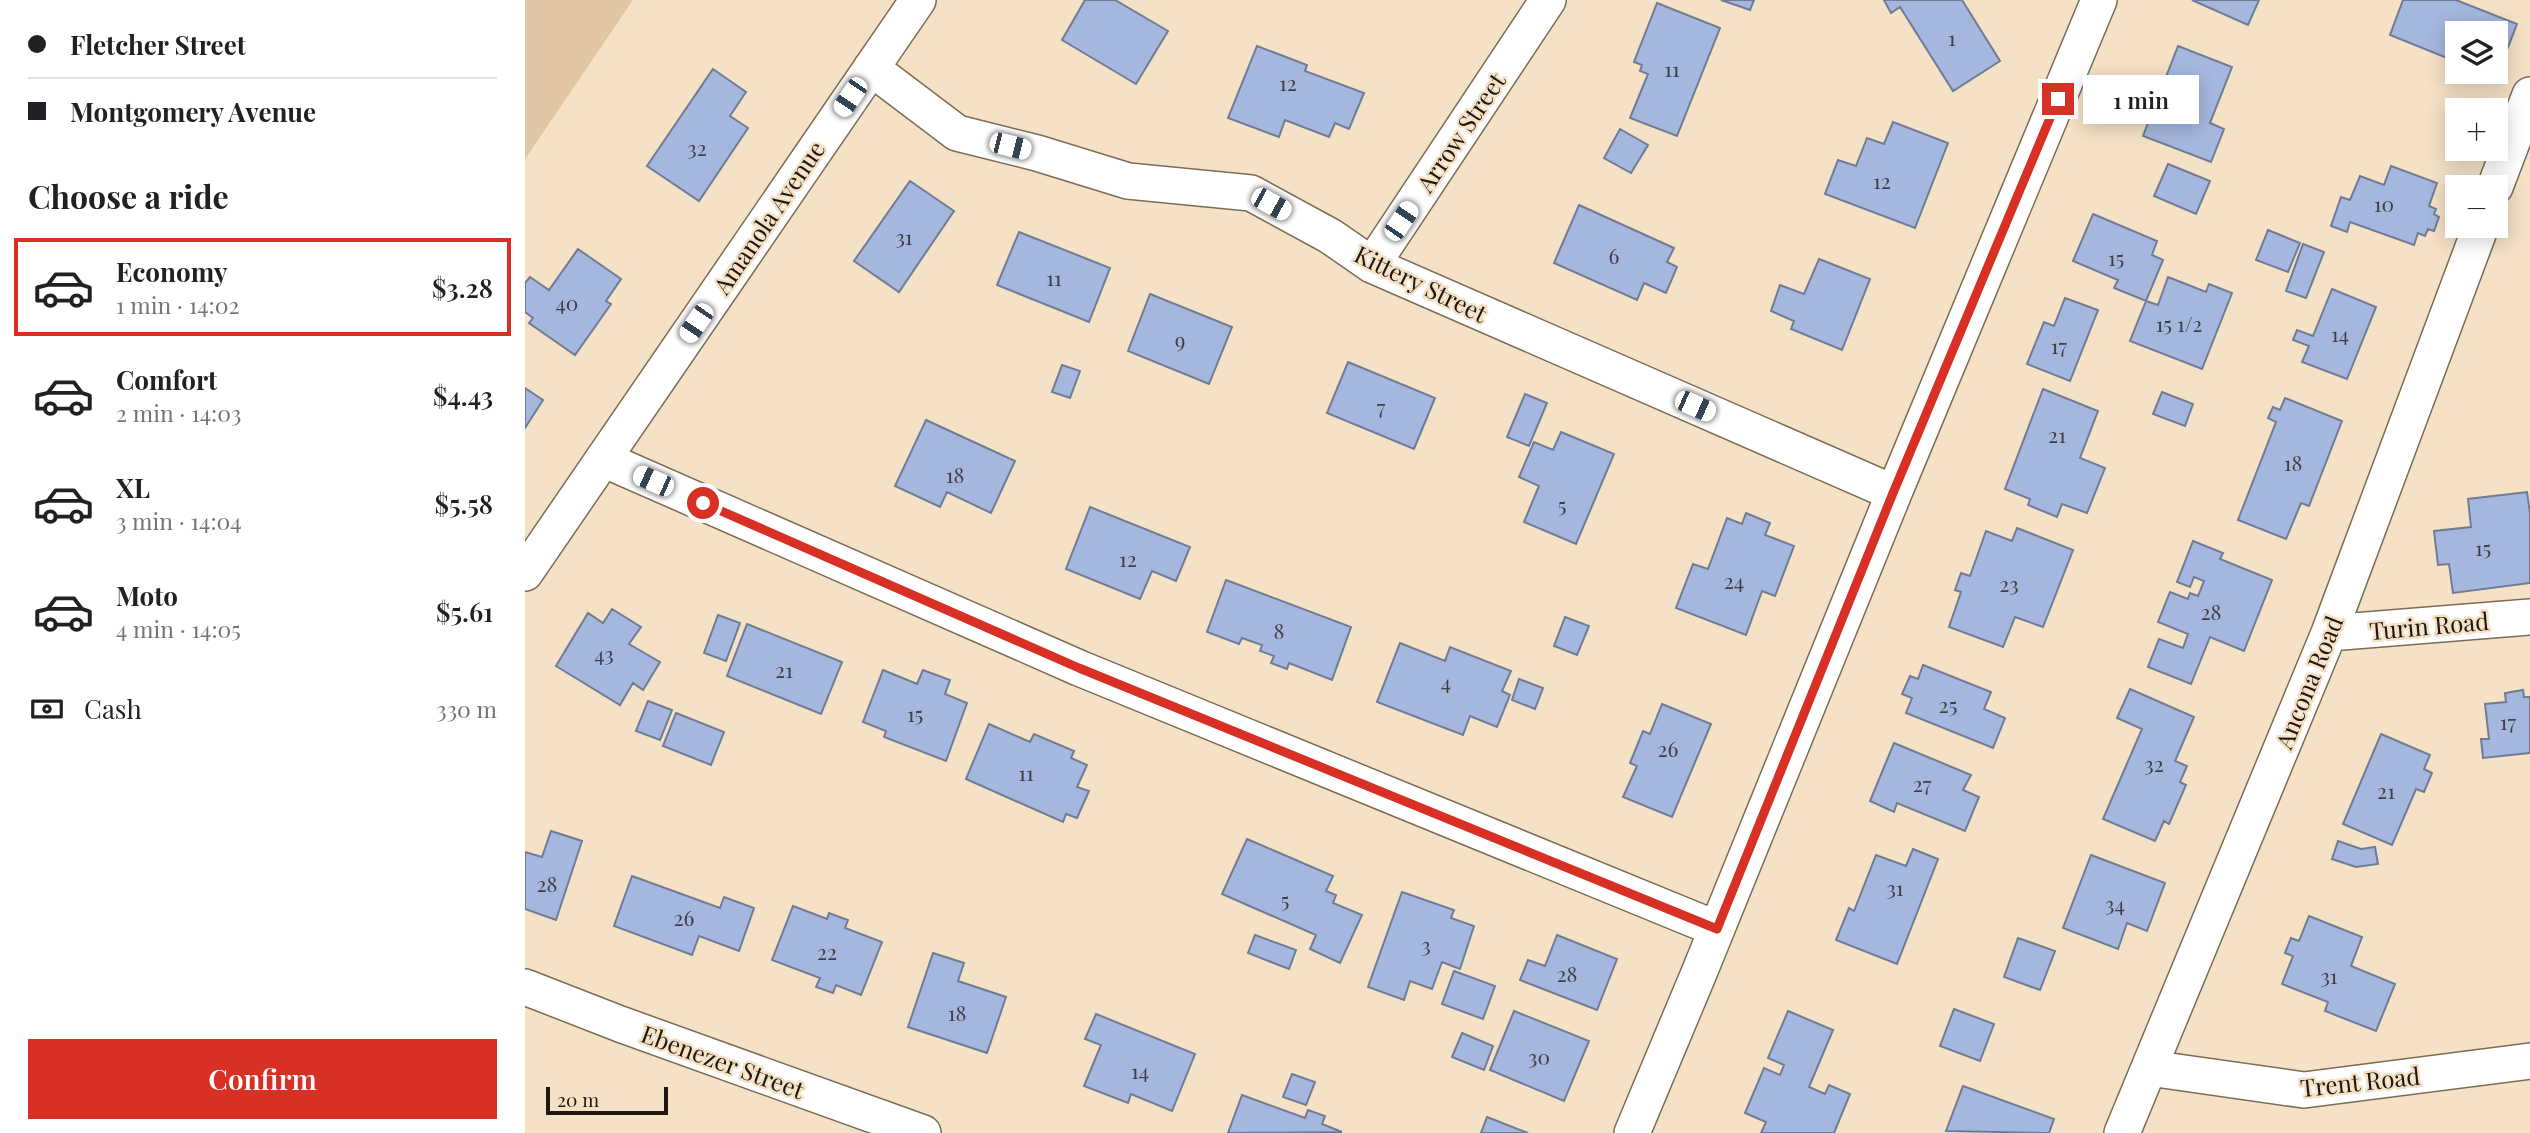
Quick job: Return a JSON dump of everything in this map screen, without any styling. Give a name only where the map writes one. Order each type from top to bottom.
[{"type":"street","name":"Amanola Avenue","points":[[525,573],[918,0]]},
{"type":"street","name":"Arrow Street","points":[[1372,265],[1548,0]]},
{"type":"street","points":[[1632,1133],[1893,493],[2099,0]]},
{"type":"street","name":"Kittery Street","points":[[871,68],[957,133],[1037,153],[1128,181],[1251,193],[1330,236],[1372,265],[1893,493]]},
{"type":"street","points":[[2500,175],[2530,95]]},
{"type":"street","name":"Ancona Road","points":[[2122,1133],[2329,633],[2477,238]]},
{"type":"street","points":[[603,459],[1079,668],[1717,929]]},
{"type":"street","name":"Turin Road","points":[[2329,633],[2530,617]]},
{"type":"street","name":"Ebenezer Street","points":[[525,987],[923,1133]]},
{"type":"street","name":"Trent Road","points":[[2149,1068],[2304,1090],[2530,1061]]},
{"type":"shaded area","points":[[525,0],[633,0],[525,159]]},
{"type":"building","points":[[1085,0],[1115,0],[1168,31],[1136,84],[1062,40]]},
{"type":"building","points":[[1721,0],[1754,0],[1750,10]]},
{"type":"building","points":[[1884,0],[1962,0],[2000,61],[1953,91],[1900,7],[1891,13]]},
{"type":"building","points":[[2192,0],[2259,0],[2248,25]]},
{"type":"building","points":[[2403,0],[2456,0],[2517,24],[2508,47],[2508,21],[2445,21],[2445,57],[2390,35]]},
{"type":"building","points":[[1657,3],[1720,28],[1677,136],[1630,118],[1648,74],[1640,71],[1642,65],[1634,62]]},
{"type":"building","points":[[1257,46],[1307,65],[1305,71],[1364,93],[1349,129],[1335,123],[1329,137],[1285,120],[1279,137],[1228,118]]},
{"type":"building","points":[[2178,46],[2232,67],[2210,123],[2224,129],[2211,162],[2143,136]]},
{"type":"building","points":[[713,69],[746,92],[730,116],[748,128],[699,201],[647,166]]},
{"type":"building","points":[[1893,122],[1948,143],[1915,228],[1825,194],[1838,160],[1856,166],[1867,138],[1884,144]]},
{"type":"building","points":[[1620,129],[1648,145],[1631,173],[1604,158]]},
{"type":"building","points":[[2168,164],[2210,181],[2196,214],[2154,196]]},
{"type":"building","points":[[2391,166],[2437,183],[2429,206],[2436,209],[2434,214],[2439,217],[2434,231],[2428,229],[2425,236],[2418,233],[2414,245],[2350,222],[2347,232],[2331,226],[2341,197],[2350,200],[2360,176],[2384,185]]},
{"type":"building","points":[[910,181],[954,211],[899,292],[854,261]]},
{"type":"building","points":[[1579,205],[1674,248],[1667,262],[1677,267],[1666,293],[1644,283],[1637,300],[1554,263]]},
{"type":"building","points":[[2093,214],[2157,241],[2152,255],[2163,260],[2146,301],[2114,288],[2118,280],[2073,261]]},
{"type":"building","points":[[2268,230],[2300,243],[2288,272],[2256,260]]},
{"type":"building","points":[[1019,232],[1110,268],[1089,322],[997,285]]},
{"type":"building","points":[[2303,244],[2324,252],[2306,298],[2286,291]]},
{"type":"building","points":[[578,249],[621,279],[606,301],[611,304],[575,355],[529,323],[533,318],[525,312],[525,283],[530,277],[549,290]]},
{"type":"building","points":[[1819,259],[1870,279],[1842,350],[1791,329],[1794,321],[1771,311],[1780,285],[1804,294]]},
{"type":"building","points":[[2168,277],[2206,292],[2209,284],[2232,293],[2202,369],[2130,341],[2146,301],[2158,305]]},
{"type":"building","points":[[2332,289],[2376,307],[2347,379],[2302,362],[2309,346],[2293,340],[2297,330],[2313,336]]},
{"type":"building","points":[[1150,294],[1232,327],[1209,384],[1128,351]]},
{"type":"building","points":[[2065,298],[2098,310],[2070,381],[2027,364],[2044,322],[2054,326]]},
{"type":"building","points":[[1348,362],[1435,398],[1414,449],[1327,413]]},
{"type":"building","points":[[1062,365],[1080,371],[1070,398],[1052,392]]},
{"type":"building","points":[[525,388],[543,400],[525,428]]},
{"type":"building","points":[[2043,389],[2098,411],[2080,458],[2105,468],[2087,513],[2062,504],[2057,517],[2028,505],[2030,499],[2005,489]]},
{"type":"building","points":[[2162,392],[2193,404],[2185,426],[2153,414]]},
{"type":"building","points":[[1525,394],[1547,403],[1529,446],[1507,437]]},
{"type":"building","points":[[2285,398],[2342,421],[2309,506],[2301,503],[2286,539],[2238,520],[2276,422],[2268,418],[2273,407],[2280,410]]},
{"type":"building","points":[[926,420],[1015,461],[991,513],[947,492],[940,507],[895,486]]},
{"type":"building","points":[[1561,432],[1614,454],[1576,544],[1524,522],[1539,486],[1519,477],[1534,442],[1553,450]]},
{"type":"building","points":[[2527,492],[2530,513],[2530,583],[2453,593],[2449,564],[2438,565],[2434,531],[2471,527],[2468,499]]},
{"type":"building","points":[[1090,507],[1190,547],[1176,581],[1152,571],[1140,599],[1066,569]]},
{"type":"building","points":[[1746,513],[1770,523],[1765,535],[1794,546],[1775,596],[1762,591],[1746,635],[1676,608],[1693,564],[1708,569],[1727,518],[1742,524]]},
{"type":"building","points":[[2017,528],[2073,550],[2043,627],[2015,617],[2003,647],[1949,627],[1961,592],[1955,590],[1961,573],[1970,576],[1986,531],[2012,541]]},
{"type":"building","points":[[2193,541],[2223,553],[2220,559],[2272,580],[2244,651],[2210,637],[2191,684],[2148,667],[2159,639],[2183,648],[2188,634],[2158,622],[2170,592],[2188,599],[2190,593],[2198,596],[2204,581],[2194,577],[2190,587],[2177,582]]},
{"type":"building","points":[[1226,580],[1351,627],[1332,680],[1289,663],[1287,669],[1271,663],[1274,656],[1260,651],[1262,645],[1242,638],[1239,644],[1207,632]]},
{"type":"building","points":[[612,609],[641,627],[629,644],[660,662],[643,690],[633,683],[620,705],[556,666],[588,613],[603,623]]},
{"type":"building","points":[[718,615],[740,623],[726,661],[704,653]]},
{"type":"building","points":[[1565,617],[1589,626],[1577,655],[1554,646]]},
{"type":"building","points":[[747,624],[842,662],[821,714],[727,676]]},
{"type":"building","points":[[1400,643],[1445,661],[1450,647],[1511,671],[1502,691],[1510,695],[1497,727],[1470,716],[1463,735],[1377,702]]},
{"type":"building","points":[[1923,665],[1991,692],[1984,709],[2005,718],[1993,748],[1906,713],[1912,698],[1902,694],[1910,676],[1918,679]]},
{"type":"building","points":[[883,670],[917,684],[923,670],[950,680],[945,694],[967,703],[946,761],[884,737],[886,731],[863,722]]},
{"type":"building","points":[[1519,679],[1543,688],[1535,709],[1512,700]]},
{"type":"building","points":[[2130,689],[2194,717],[2175,761],[2187,766],[2180,782],[2186,785],[2169,824],[2164,821],[2155,841],[2103,819],[2142,729],[2117,718]]},
{"type":"building","points":[[2523,690],[2524,697],[2530,697],[2530,753],[2483,758],[2481,739],[2489,739],[2485,704],[2506,702],[2505,693]]},
{"type":"building","points":[[648,701],[672,710],[660,740],[636,731]]},
{"type":"building","points":[[1662,704],[1711,724],[1672,817],[1623,797],[1637,766],[1630,763],[1643,731],[1650,734]]},
{"type":"building","points":[[676,713],[724,732],[711,765],[663,746]]},
{"type":"building","points":[[989,724],[1030,742],[1034,734],[1074,751],[1071,758],[1087,765],[1077,787],[1089,791],[1077,818],[1066,814],[1063,822],[966,779]]},
{"type":"building","points":[[2381,734],[2430,755],[2424,769],[2432,773],[2424,792],[2416,789],[2392,845],[2343,824]]},
{"type":"building","points":[[1894,743],[1971,775],[1963,790],[1979,797],[1965,831],[1897,803],[1894,812],[1870,801]]},
{"type":"building","points":[[551,831],[582,841],[556,920],[525,909],[525,852],[542,857]]},
{"type":"building","points":[[1247,839],[1333,876],[1326,891],[1336,895],[1333,903],[1362,915],[1340,963],[1310,949],[1316,935],[1222,894]]},
{"type":"building","points":[[2338,841],[2361,849],[2375,847],[2378,864],[2356,867],[2332,859]]},
{"type":"building","points":[[1913,849],[1938,859],[1897,964],[1836,940],[1849,908],[1854,911],[1876,855],[1906,866]]},
{"type":"building","points":[[2091,855],[2165,883],[2147,931],[2127,923],[2118,949],[2063,928]]},
{"type":"building","points":[[632,876],[720,908],[724,897],[754,908],[739,951],[699,936],[692,955],[614,926]]},
{"type":"building","points":[[1402,892],[1454,910],[1451,918],[1474,926],[1460,969],[1442,962],[1432,989],[1410,981],[1404,1000],[1368,987]]},
{"type":"building","points":[[793,906],[827,919],[829,913],[848,920],[845,928],[882,942],[861,995],[836,985],[833,993],[816,987],[820,978],[772,960]]},
{"type":"building","points":[[2309,916],[2362,937],[2351,966],[2395,984],[2376,1031],[2325,1011],[2328,1002],[2282,984],[2293,956],[2285,953],[2291,938],[2299,941]]},
{"type":"building","points":[[1255,935],[1296,950],[1289,969],[1248,953]]},
{"type":"building","points":[[1557,935],[1617,959],[1597,1010],[1520,980],[1528,960],[1545,966]]},
{"type":"building","points":[[2018,938],[2055,951],[2040,990],[2004,977]]},
{"type":"building","points":[[933,953],[964,963],[958,981],[1006,997],[987,1053],[908,1027]]},
{"type":"building","points":[[1454,971],[1495,986],[1483,1019],[1442,1004]]},
{"type":"building","points":[[1954,1009],[1994,1024],[1980,1061],[1940,1046]]},
{"type":"building","points":[[1514,1011],[1589,1041],[1564,1101],[1490,1070]]},
{"type":"building","points":[[1788,1011],[1833,1030],[1809,1087],[1825,1094],[1829,1085],[1850,1094],[1834,1133],[1761,1133],[1766,1122],[1745,1113],[1764,1068],[1780,1075],[1784,1065],[1768,1058]]},
{"type":"building","points":[[1096,1014],[1195,1054],[1172,1111],[1131,1094],[1128,1103],[1084,1086],[1101,1045],[1085,1039]]},
{"type":"building","points":[[1462,1033],[1493,1046],[1484,1070],[1452,1057]]},
{"type":"building","points":[[1292,1074],[1315,1082],[1306,1105],[1283,1097]]},
{"type":"building","points":[[1963,1086],[2054,1119],[2049,1133],[1946,1131]]},
{"type":"building","points":[[1242,1095],[1305,1118],[1308,1110],[1325,1116],[1322,1124],[1342,1132],[1228,1133]]},
{"type":"building","points":[[1487,1117],[1528,1133],[1481,1133]]},
{"type":"route","points":[[703,503],[1079,668],[1717,929],[1893,493],[2058,99]]}]
